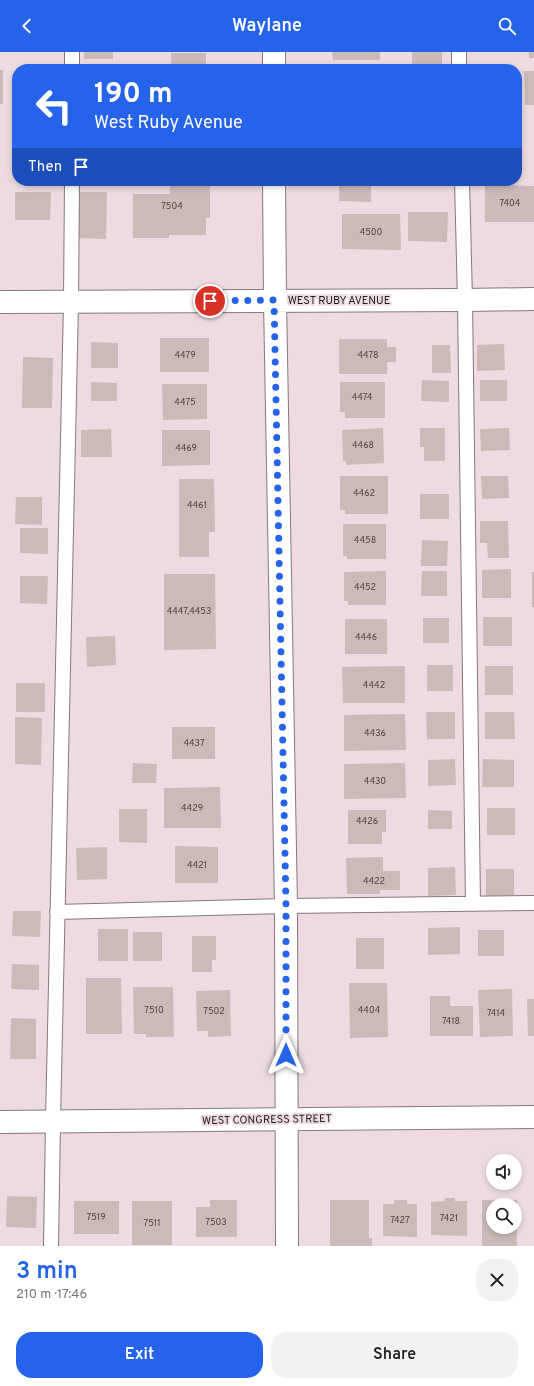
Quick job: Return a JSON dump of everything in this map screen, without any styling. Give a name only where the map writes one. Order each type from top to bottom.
[{"type":"street","points":[[274,52],[274,64]]},
{"type":"street","points":[[274,186],[274,300],[286,906],[287,1246]]},
{"type":"street","name":"WEST RUBY AVENUE","points":[[0,302],[534,299]]},
{"type":"street","name":"WEST CONGRESS STREET","points":[[0,1122],[534,1117]]},
{"type":"lane","points":[[72,52],[72,64]]},
{"type":"lane","points":[[459,52],[459,64]]},
{"type":"lane","points":[[51,1246],[71,302],[72,186]]},
{"type":"lane","points":[[462,186],[473,904]]},
{"type":"lane","points":[[57,912],[286,906],[534,903]]},
{"type":"building","points":[[84,52],[113,52],[113,59],[84,59]]},
{"type":"building","points":[[332,52],[380,52],[380,60],[333,60]]},
{"type":"building","points":[[412,52],[442,52],[442,64],[412,64]]},
{"type":"building","points":[[529,52],[534,52],[534,58],[529,58]]},
{"type":"building","points":[[171,53],[206,53],[206,64],[171,64]]},
{"type":"building","points":[[0,70],[3,70],[3,104],[0,104]]},
{"type":"building","points":[[524,71],[534,71],[534,105],[525,105]]},
{"type":"building","points":[[170,186],[210,186],[210,218],[206,218],[206,235],[169,235],[169,238],[133,238],[133,194],[170,194]]},
{"type":"building","points":[[339,186],[371,186],[371,202],[339,201]]},
{"type":"building","points":[[485,186],[534,186],[534,222],[485,222]]},
{"type":"building","points":[[15,192],[51,192],[50,220],[15,220]]},
{"type":"building","points":[[78,192],[107,192],[106,239],[77,238]]},
{"type":"building","points":[[408,212],[448,212],[447,242],[408,241]]},
{"type":"building","points":[[342,214],[400,214],[401,250],[342,249]]},
{"type":"building","points":[[160,338],[209,338],[209,372],[160,372]]},
{"type":"building","points":[[339,339],[387,339],[387,347],[396,347],[396,362],[387,362],[387,374],[339,374]]},
{"type":"building","points":[[91,342],[118,343],[118,368],[91,368]]},
{"type":"building","points":[[504,344],[505,370],[477,371],[477,345]]},
{"type":"building","points":[[432,345],[450,345],[451,373],[432,373]]},
{"type":"building","points":[[23,357],[53,358],[52,408],[22,408]]},
{"type":"building","points":[[422,380],[449,381],[449,402],[421,401]]},
{"type":"building","points":[[480,380],[507,380],[507,401],[480,401]]},
{"type":"building","points":[[91,382],[117,383],[117,401],[91,401]]},
{"type":"building","points":[[340,382],[385,382],[385,418],[345,418],[345,412],[340,412]]},
{"type":"building","points":[[162,384],[207,384],[207,419],[163,420]]},
{"type":"building","points":[[383,428],[384,463],[346,465],[346,461],[343,461],[342,430]]},
{"type":"building","points":[[420,428],[445,428],[445,461],[424,461],[424,447],[420,447]]},
{"type":"building","points":[[509,428],[510,450],[481,451],[480,429]]},
{"type":"building","points":[[111,429],[112,457],[81,457],[81,430]]},
{"type":"building","points":[[162,430],[210,430],[210,465],[162,466]]},
{"type":"building","points":[[340,476],[388,476],[388,514],[345,514],[345,510],[340,510]]},
{"type":"building","points":[[481,476],[508,476],[509,498],[482,499]]},
{"type":"building","points":[[179,479],[214,479],[215,532],[209,532],[209,557],[179,557]]},
{"type":"building","points":[[420,494],[449,494],[449,519],[420,519]]},
{"type":"building","points":[[16,497],[42,497],[42,525],[15,524]]},
{"type":"building","points":[[480,521],[508,521],[509,558],[488,558],[487,543],[480,543]]},
{"type":"building","points":[[343,524],[386,524],[386,559],[347,559],[347,556],[343,556]]},
{"type":"building","points":[[20,528],[48,528],[48,554],[20,553]]},
{"type":"building","points":[[422,540],[448,541],[447,566],[421,566]]},
{"type":"building","points":[[511,569],[511,598],[482,598],[482,570]]},
{"type":"building","points":[[386,571],[386,605],[348,605],[348,601],[344,601],[344,572]]},
{"type":"building","points":[[422,571],[447,571],[447,596],[421,596]]},
{"type":"building","points":[[532,572],[534,572],[534,607],[532,607]]},
{"type":"building","points":[[164,574],[215,574],[216,649],[164,650]]},
{"type":"building","points":[[20,576],[48,576],[47,604],[20,603]]},
{"type":"building","points":[[483,617],[512,617],[512,646],[483,646]]},
{"type":"building","points":[[423,618],[449,618],[449,643],[423,643]]},
{"type":"building","points":[[345,619],[387,619],[387,654],[345,654]]},
{"type":"building","points":[[115,636],[116,665],[87,667],[86,637]]},
{"type":"building","points":[[427,665],[453,665],[453,691],[427,691]]},
{"type":"building","points":[[405,666],[405,703],[343,703],[342,667]]},
{"type":"building","points":[[485,666],[513,666],[513,695],[485,695]]},
{"type":"building","points":[[16,683],[45,683],[45,712],[16,712]]},
{"type":"building","points":[[426,712],[455,712],[455,739],[427,739]]},
{"type":"building","points":[[485,712],[514,712],[515,739],[485,739]]},
{"type":"building","points":[[405,714],[406,750],[344,751],[344,715]]},
{"type":"building","points":[[15,717],[42,718],[41,765],[15,764]]},
{"type":"building","points":[[172,727],[215,727],[215,759],[172,759]]},
{"type":"building","points":[[455,759],[456,785],[428,786],[428,760]]},
{"type":"building","points":[[483,759],[514,760],[514,787],[482,787]]},
{"type":"building","points":[[133,763],[157,764],[156,783],[132,783]]},
{"type":"building","points":[[405,763],[406,798],[344,799],[344,764]]},
{"type":"building","points":[[220,787],[221,828],[164,828],[164,788]]},
{"type":"building","points":[[487,808],[515,808],[515,835],[487,835]]},
{"type":"building","points":[[119,809],[147,809],[147,843],[119,842]]},
{"type":"building","points":[[348,810],[386,810],[386,832],[382,832],[382,844],[348,844]]},
{"type":"building","points":[[428,810],[452,811],[452,829],[428,829]]},
{"type":"building","points":[[175,846],[218,847],[218,883],[175,883]]},
{"type":"building","points":[[107,847],[107,879],[77,880],[76,848]]},
{"type":"building","points":[[383,857],[383,871],[400,871],[400,890],[380,890],[380,894],[347,894],[346,858]]},
{"type":"building","points":[[455,867],[456,895],[428,896],[428,868]]},
{"type":"building","points":[[486,869],[514,869],[514,895],[486,896]]},
{"type":"building","points":[[13,911],[41,911],[40,937],[12,936]]},
{"type":"building","points":[[460,927],[460,954],[428,955],[428,928]]},
{"type":"building","points":[[98,929],[128,929],[128,961],[98,961]]},
{"type":"building","points":[[478,930],[504,930],[504,956],[478,956]]},
{"type":"building","points":[[133,932],[162,932],[162,961],[133,961]]},
{"type":"building","points":[[192,936],[216,936],[216,960],[212,960],[212,972],[192,972]]},
{"type":"building","points":[[356,938],[384,938],[384,969],[356,969]]},
{"type":"building","points":[[12,964],[39,965],[39,990],[11,989]]},
{"type":"building","points":[[86,978],[121,978],[122,1034],[86,1034]]},
{"type":"building","points":[[349,983],[387,983],[388,1037],[350,1038]]},
{"type":"building","points":[[133,987],[173,987],[174,1037],[146,1037],[146,1034],[134,1034]]},
{"type":"building","points":[[512,989],[513,1036],[480,1037],[478,990]]},
{"type":"building","points":[[230,990],[231,1036],[208,1037],[208,1031],[197,1031],[196,991]]},
{"type":"building","points":[[430,996],[450,996],[450,1006],[473,1006],[473,1036],[430,1036]]},
{"type":"building","points":[[527,999],[534,999],[534,1036],[528,1036]]},
{"type":"building","points":[[11,1018],[36,1019],[36,1059],[10,1059]]},
{"type":"building","points":[[7,1196],[37,1197],[36,1228],[6,1227]]},
{"type":"building","points":[[445,1198],[455,1198],[455,1201],[467,1201],[467,1236],[431,1235],[431,1202],[445,1201]]},
{"type":"building","points":[[210,1200],[237,1200],[237,1237],[196,1237],[196,1207],[210,1207]]},
{"type":"building","points":[[330,1200],[369,1200],[369,1238],[372,1238],[372,1246],[330,1246]]},
{"type":"building","points":[[394,1200],[407,1200],[407,1204],[417,1204],[417,1237],[383,1236],[383,1204],[394,1204]]},
{"type":"building","points":[[482,1200],[486,1200],[486,1234],[517,1234],[517,1246],[482,1246]]},
{"type":"building","points":[[74,1201],[119,1201],[119,1234],[74,1234]]},
{"type":"building","points":[[132,1201],[172,1201],[172,1245],[132,1245]]},
{"type":"route","points":[[210,301],[274,300],[286,906],[286,1055]]}]
